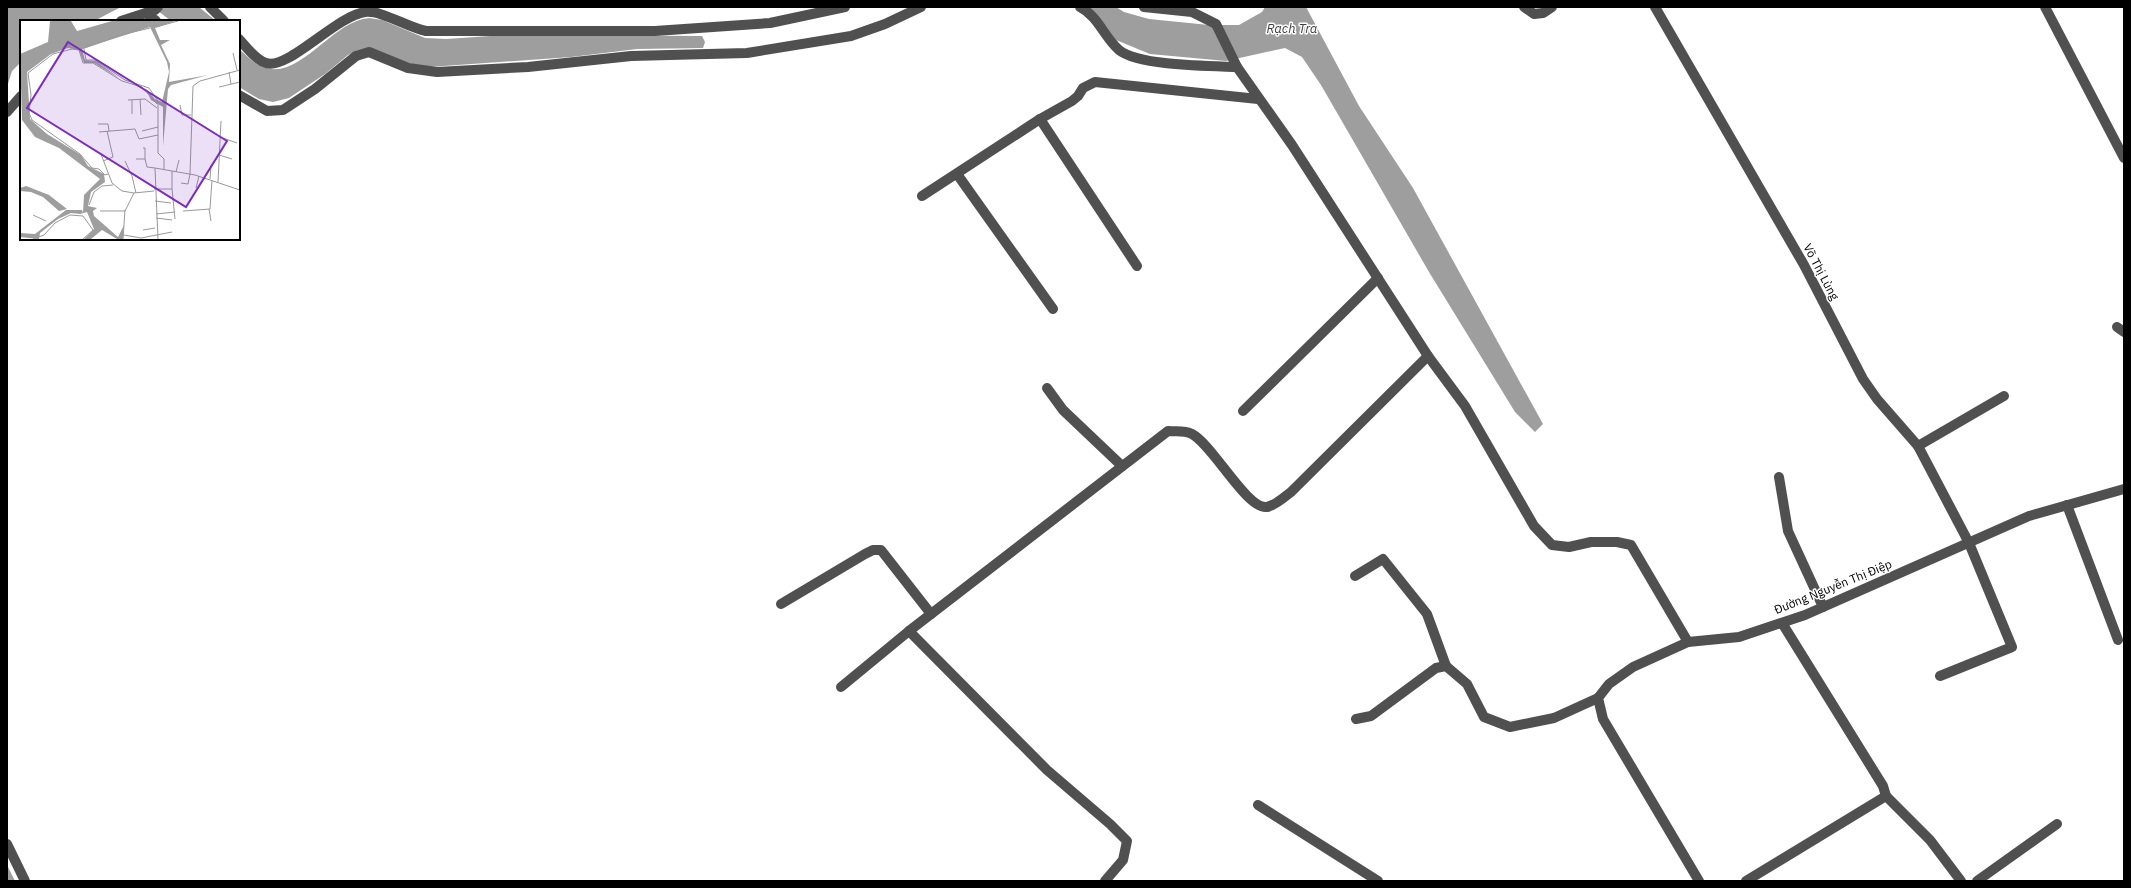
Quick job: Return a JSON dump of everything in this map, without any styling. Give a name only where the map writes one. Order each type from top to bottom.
[{"type":"street","points":[[210,7],[223,20]]},
{"type":"street","points":[[240,40],[266,64],[277,64],[297,53],[352,15],[367,12],[380,13],[411,28],[426,31],[589,32],[655,31],[770,23],[845,7]]},
{"type":"street","points":[[240,96],[267,111],[283,110],[315,89],[356,56],[369,52],[408,68],[437,72],[528,67],[631,56],[747,53],[851,36],[885,24],[921,7]]},
{"type":"street","points":[[1080,7],[1097,20],[1120,51],[1131,56],[1159,62],[1236,64]]},
{"type":"street","points":[[1144,7],[1192,12],[1216,24],[1236,64],[1258,99],[1292,145],[1428,356],[1465,406],[1534,526],[1552,545],[1569,547],[1591,542],[1617,542],[1631,545],[1688,642]]},
{"type":"street","points":[[1524,7],[1534,14],[1543,13],[1552,7]]},
{"type":"street","name":"Võ Thị Lùng","points":[[1655,7],[1804,266],[1863,379],[1877,399],[1918,446],[1969,543],[2012,647],[1940,676]]},
{"type":"street","points":[[2045,7],[2124,158]]},
{"type":"street","points":[[124,20],[153,10],[156,20]]},
{"type":"street","points":[[922,196],[1078,96],[1083,88],[1088,84],[1095,82],[1258,99]]},
{"type":"street","points":[[7,112],[20,97]]},
{"type":"street","points":[[1040,119],[1137,266]]},
{"type":"street","points":[[957,174],[1052,309]]},
{"type":"street","points":[[1243,411],[1378,278]]},
{"type":"street","points":[[841,687],[909,631],[1168,431],[1183,431],[1192,434],[1254,504],[1266,507],[1275,504],[1291,492],[1428,356]]},
{"type":"street","points":[[1047,388],[1063,410],[1122,466]]},
{"type":"street","points":[[1918,446],[2004,396]]},
{"type":"street","points":[[1779,477],[1788,531],[1823,607]]},
{"type":"street","name":"Đường Nguyễn Thị Điệp","points":[[1598,698],[1609,684],[1633,667],[1688,642],[1739,638],[1782,623],[1823,607],[2029,516],[2124,489]]},
{"type":"street","points":[[2067,505],[2118,640]]},
{"type":"street","points":[[781,604],[864,554],[873,550],[881,550],[931,614]]},
{"type":"street","points":[[1355,576],[1384,559],[1427,614],[1446,666],[1466,684],[1484,717],[1510,727],[1554,718],[1598,698],[1603,719],[1699,881]]},
{"type":"street","points":[[1782,623],[1884,786],[1886,796],[1930,840],[1961,881]]},
{"type":"street","points":[[909,631],[1047,770],[1110,824],[1127,841],[1123,860],[1106,881]]},
{"type":"street","points":[[1356,719],[1371,716],[1436,668],[1446,666]]},
{"type":"street","points":[[1746,881],[1886,796]]},
{"type":"street","points":[[1258,805],[1378,881]]},
{"type":"street","points":[[1977,881],[2057,824]]},
{"type":"street","points":[[7,844],[25,881]]},
{"type":"water","points":[[7,7],[121,7],[96,20],[20,20],[20,63],[12,71],[7,87]]},
{"type":"water","points":[[153,7],[199,7],[215,20],[170,20]]},
{"type":"water","name":"Rạch Tra","points":[[1089,7],[1116,7],[1124,12],[1149,19],[1209,25],[1239,25],[1262,12],[1265,7],[1306,7],[1359,106],[1413,188],[1543,424],[1535,432],[1515,412],[1429,272],[1321,85],[1302,57],[1285,48],[1226,61],[1150,54],[1116,40]]},
{"type":"water","points":[[369,18],[382,20],[425,38],[446,39],[505,35],[702,36],[705,42],[703,48],[637,49],[571,57],[429,67],[406,63],[359,50],[348,55],[325,74],[289,98],[273,102],[259,99],[240,88],[240,50],[258,65],[275,69],[288,67],[301,60],[341,29],[355,22]]},
{"type":"water","points":[[7,865],[15,881],[7,881]]}]
